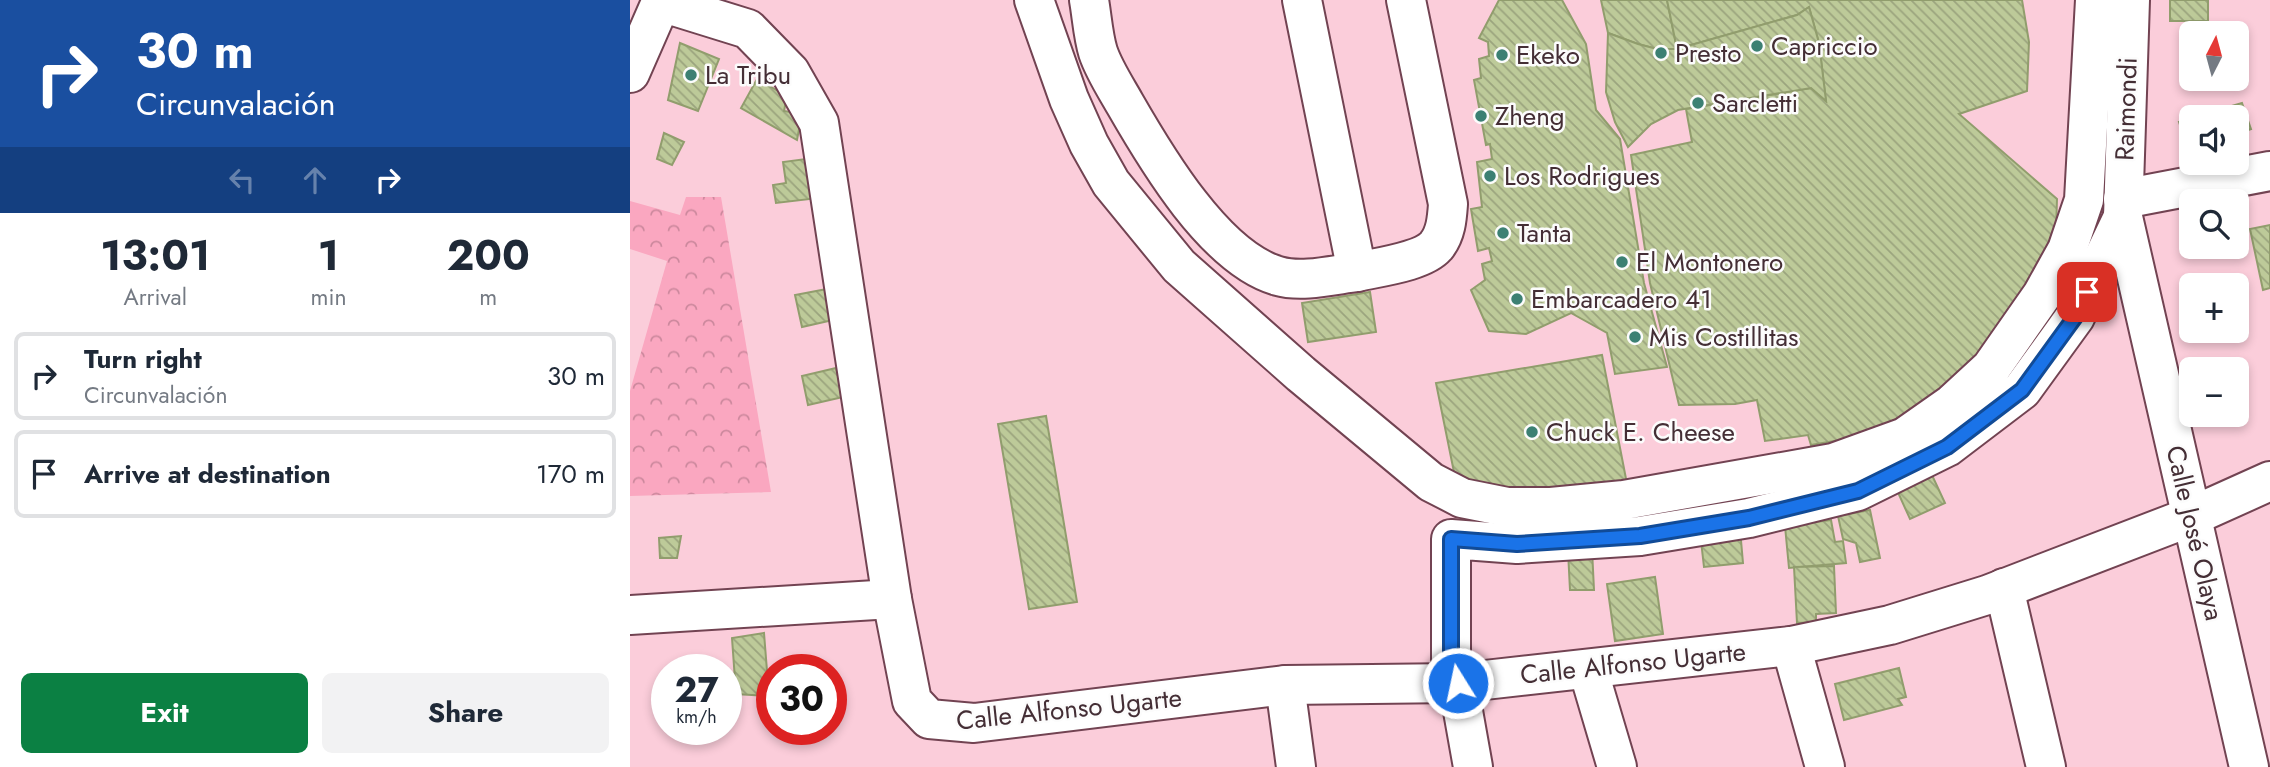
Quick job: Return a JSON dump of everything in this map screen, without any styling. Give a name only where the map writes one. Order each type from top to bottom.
[{"type":"street","points":[[1089,0],[1098,53],[1146,140],[1200,218],[1239,255],[1259,269],[1278,277],[1293,279],[1357,272],[1418,257],[1438,244],[1447,225],[1448,204],[1406,0]]},
{"type":"street","points":[[1302,0],[1357,272]]},
{"type":"street","points":[[1034,1],[1069,99],[1089,144],[1111,183],[1179,266],[1263,332],[1431,482],[1462,498],[1507,507],[1551,507],[1624,500],[1833,463],[1905,438],[1952,404],[1991,368],[2042,295],[2067,250],[2084,200],[2095,0]]},
{"type":"street","name":"Raimondi","points":[[2123,208],[2130,0]]},
{"type":"street","points":[[630,73],[662,1],[748,29],[790,72],[819,123],[892,599],[630,615]]},
{"type":"street","points":[[1473,767],[1458,683],[1451,663],[1451,539],[1517,544],[1640,536],[1749,518],[1858,491],[1947,447],[2022,390],[2075,317],[2123,208],[2270,171]]},
{"type":"street","name":"Calle José Olaya","points":[[2123,208],[2190,517],[2249,767]]},
{"type":"street","name":"Calle Alfonso Ugarte","points":[[892,599],[912,701],[929,719],[974,723],[1285,685],[1458,683],[1791,646],[1890,625],[2004,588],[2190,517],[2270,481]]},
{"type":"street","points":[[2004,588],[2046,767]]},
{"type":"street","points":[[1791,646],[1825,767]]},
{"type":"street","points":[[1588,669],[1616,767]]},
{"type":"street","points":[[1285,685],[1296,767]]},
{"type":"green space","points":[[686,197],[721,197],[771,492],[630,496],[630,391],[667,261],[630,249],[630,201],[680,215]]},
{"type":"building","points":[[1499,0],[1562,0],[1586,44],[1596,110],[1620,139],[1644,283],[1667,367],[1615,374],[1607,333],[1571,313],[1526,334],[1489,331],[1471,290],[1485,280],[1482,264],[1492,261],[1489,248],[1478,251],[1471,209],[1482,207],[1477,162],[1492,159],[1490,144],[1486,145],[1474,80],[1481,78],[1479,59],[1489,56],[1488,42],[1479,38]]},
{"type":"building","points":[[1601,0],[1667,0],[1677,49],[1657,49],[1608,33]]},
{"type":"building","points":[[1667,0],[2022,0],[2029,42],[2027,91],[1959,114],[2057,199],[2056,231],[2014,307],[1969,369],[1909,413],[1846,439],[1811,445],[1808,435],[1765,441],[1757,400],[1735,404],[1679,405],[1650,283],[1631,155],[1692,142],[1686,109],[1811,88],[1826,101],[1819,43],[1809,7],[1797,15],[1677,49]]},
{"type":"building","points":[[2170,0],[2208,0],[2208,21],[2170,21]]},
{"type":"building","points":[[1809,7],[1819,43],[1826,101],[1811,88],[1678,110],[1651,124],[1628,147],[1615,122],[1606,92],[1608,33],[1657,49],[1677,49],[1797,15]]},
{"type":"building","points":[[680,43],[719,59],[698,111],[668,100]]},
{"type":"building","points":[[757,79],[787,96],[784,111],[802,114],[797,140],[741,108]]},
{"type":"building","points":[[664,133],[684,142],[672,165],[657,159]]},
{"type":"building","points":[[813,158],[819,198],[776,203],[773,185],[786,183],[783,162]]},
{"type":"building","points":[[2270,225],[2270,288],[2263,290],[2250,229]]},
{"type":"building","points":[[827,289],[833,320],[802,327],[795,295]]},
{"type":"building","points":[[1370,292],[1376,332],[1308,342],[1302,303]]},
{"type":"building","name":"Chuck E. Cheese","points":[[1602,355],[1627,484],[1555,493],[1456,482],[1436,383]]},
{"type":"building","points":[[836,368],[843,397],[808,405],[802,376]]},
{"type":"building","points":[[1046,416],[1077,602],[1029,609],[998,424]]},
{"type":"building","points":[[1931,473],[1945,503],[1910,519],[1896,488]]},
{"type":"building","points":[[1870,510],[1880,558],[1860,562],[1856,543],[1843,539],[1838,516]]},
{"type":"building","points":[[1831,520],[1835,542],[1843,541],[1846,563],[1789,568],[1785,526]]},
{"type":"building","points":[[1740,529],[1743,563],[1704,567],[1700,532]]},
{"type":"building","points":[[681,536],[677,558],[660,558],[659,538]]},
{"type":"building","points":[[1592,549],[1594,590],[1570,590],[1568,551]]},
{"type":"building","points":[[1834,566],[1836,613],[1816,614],[1816,622],[1797,623],[1794,567]]},
{"type":"building","points":[[1655,577],[1663,634],[1615,641],[1607,584]]},
{"type":"building","points":[[764,633],[766,654],[756,654],[756,695],[742,694],[742,654],[733,654],[732,638]]},
{"type":"building","points":[[1899,668],[1906,697],[1898,699],[1902,705],[1844,720],[1835,684]]},
{"type":"place","name":"Capriccio","points":[[1757,46]]},
{"type":"place","name":"Presto","points":[[1661,53]]},
{"type":"place","name":"Ekeko","points":[[1502,55]]},
{"type":"place","name":"La Tribu","points":[[691,75]]},
{"type":"place","name":"Sarcletti","points":[[1698,103]]},
{"type":"place","name":"Zheng","points":[[1481,116]]},
{"type":"place","name":"Los Rodrigues","points":[[1490,176]]},
{"type":"place","name":"Tanta","points":[[1503,233]]},
{"type":"place","name":"El Montonero","points":[[1622,262]]},
{"type":"place","name":"Embarcadero 41","points":[[1517,299]]},
{"type":"place","name":"Mis Costillitas","points":[[1635,337]]},
{"type":"place","name":"Chuck E. Cheese","points":[[1532,432]]},
{"type":"route","points":[[1458,683],[1451,663],[1451,539],[1517,544],[1640,536],[1749,518],[1858,491],[1947,447],[2022,390],[2075,317],[2087,292]]}]
